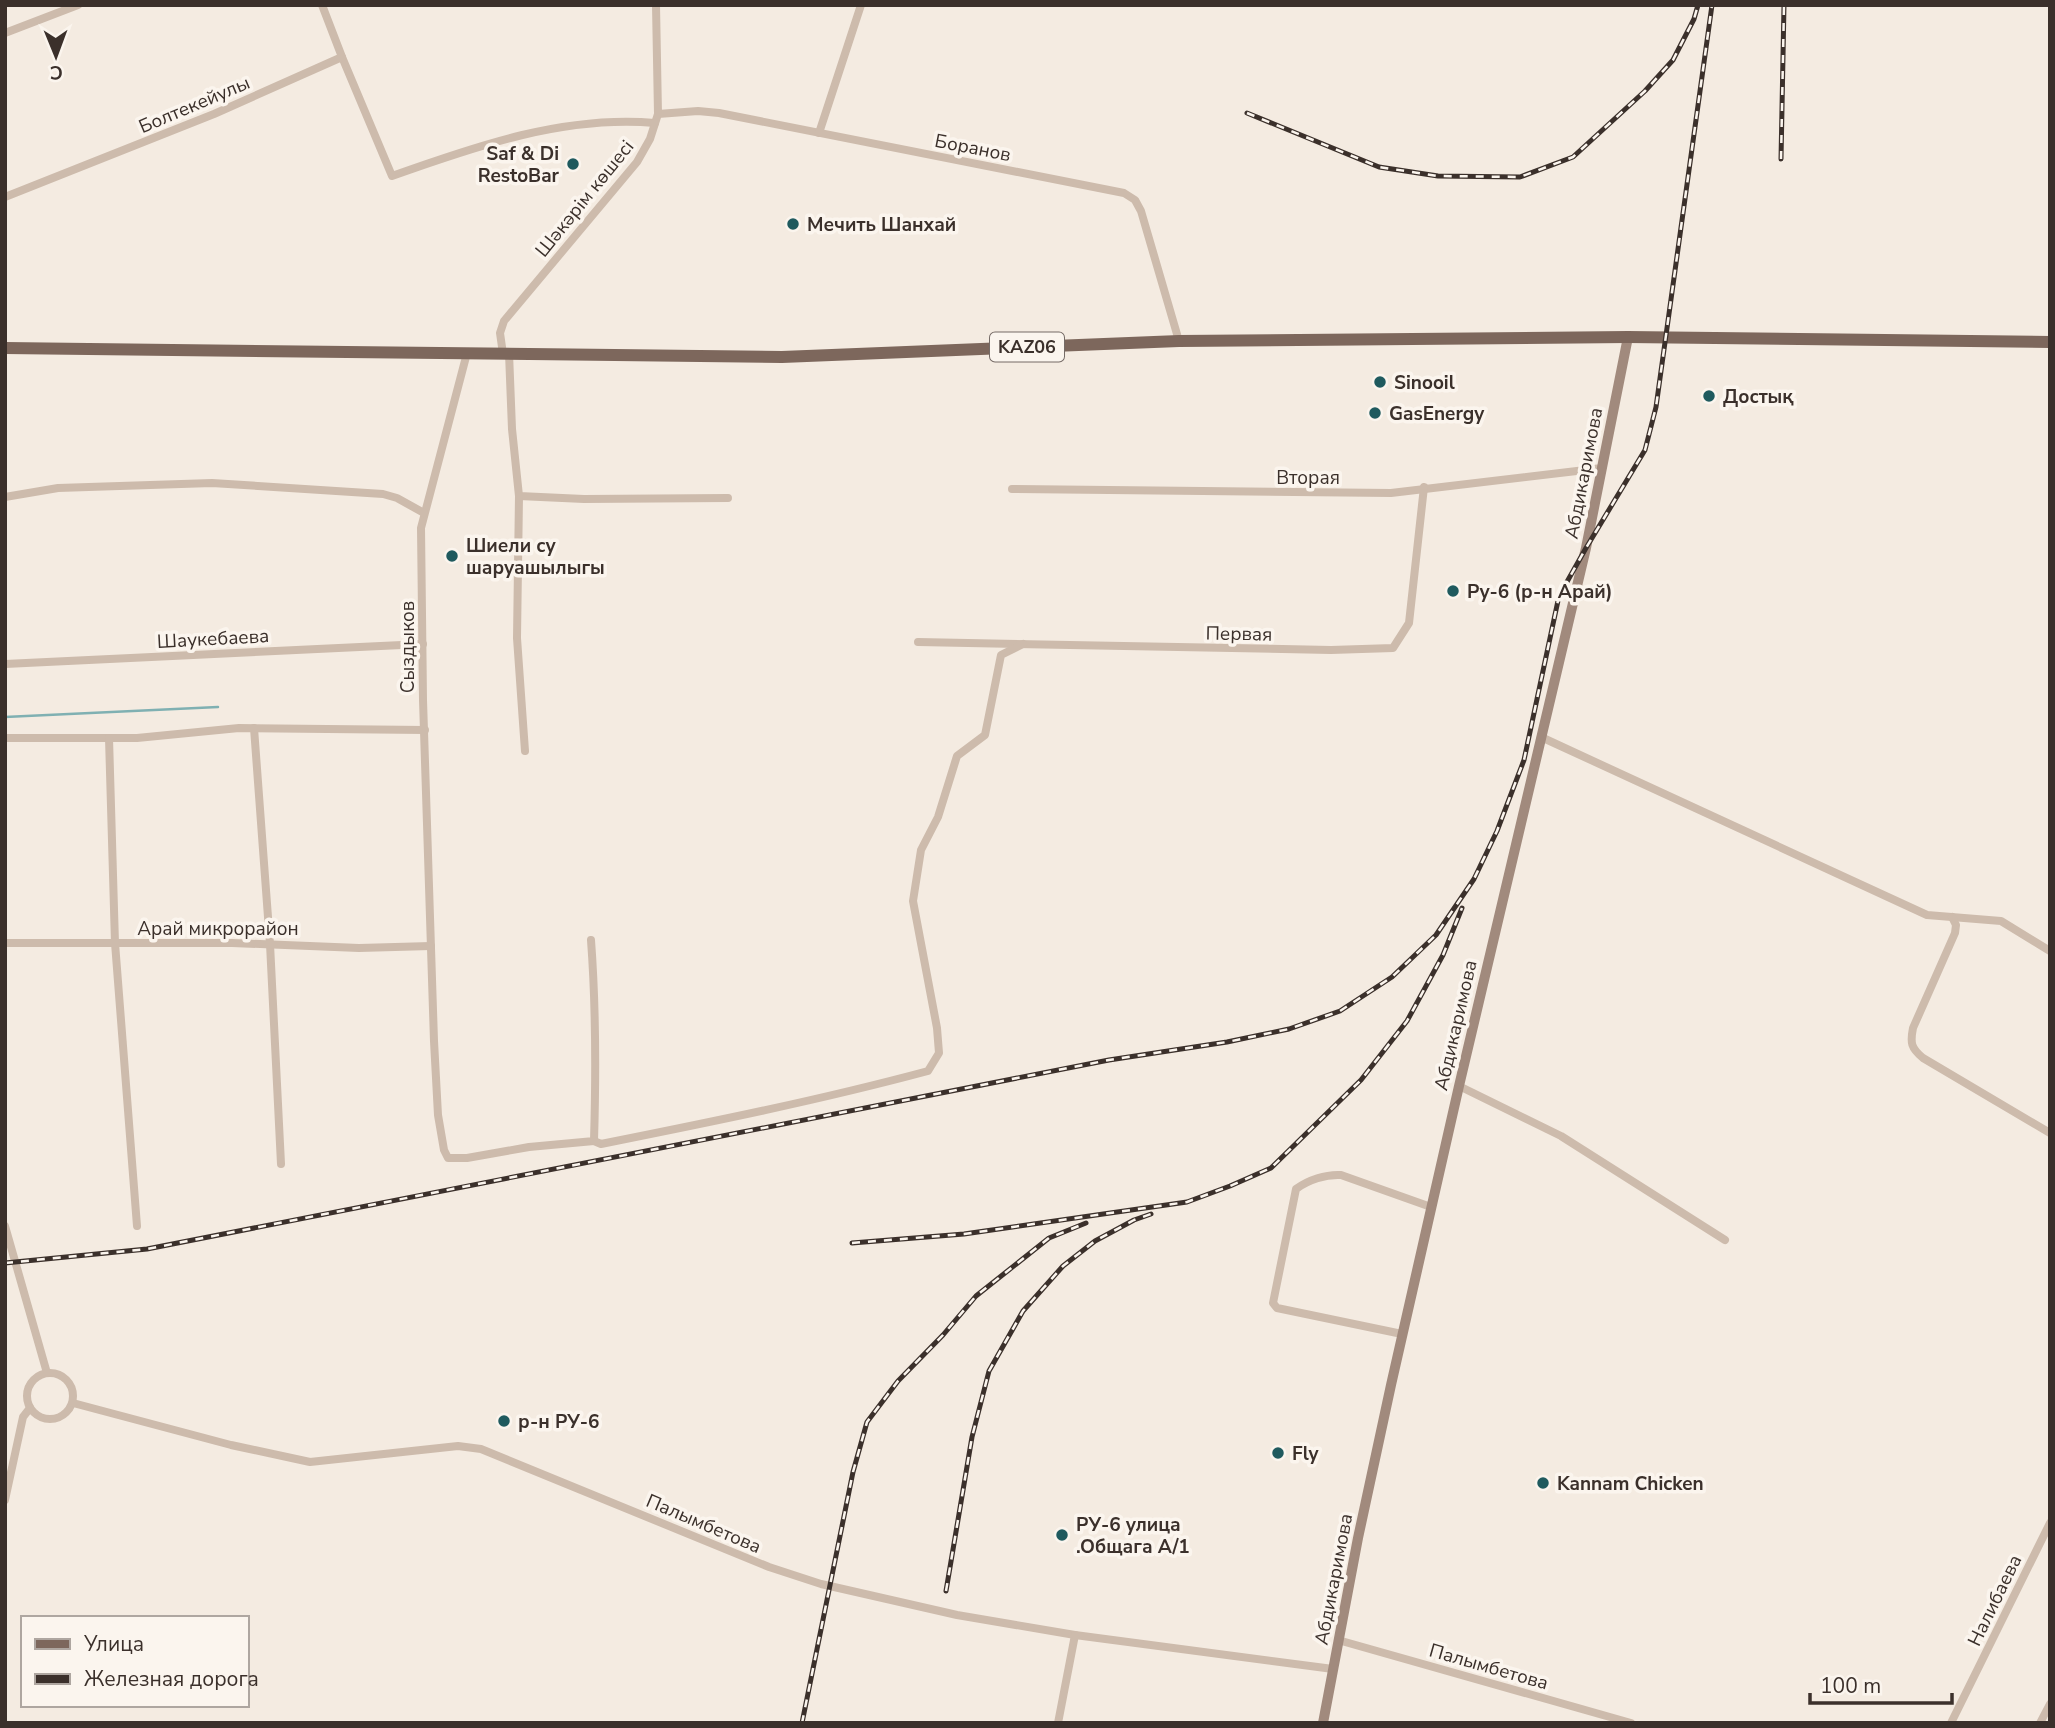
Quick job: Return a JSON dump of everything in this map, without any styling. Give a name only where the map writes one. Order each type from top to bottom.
[{"type":"main road","name":"KАZ06","points":[[5,348],[782,357],[1179,341],[1628,337],[2050,342]]},
{"type":"main road","name":"Абдикаримова","points":[[1324,1723],[1338,1640],[1402,1334],[1586,548],[1628,337]]},
{"type":"street","points":[[5,33],[78,5]]},
{"type":"street","points":[[322,5],[342,57]]},
{"type":"street","name":"Шәкәрім көшесі","points":[[525,751],[517,638],[519,496],[506,354],[500,332],[503,321],[637,162],[650,139],[656,118],[656,5]]},
{"type":"street","points":[[819,133],[861,5]]},
{"type":"street","name":"Боранов","points":[[342,57],[392,176],[482,144],[509,138],[698,111],[1124,194],[1135,200],[1141,211],[1179,341]]},
{"type":"street","name":"Болтекейулы","points":[[5,197],[214,114],[342,57]]},
{"type":"street","name":"Сыздыков","points":[[467,353],[421,528],[431,946],[438,1115],[447,1158],[467,1158],[529,1147],[594,1141]]},
{"type":"street","name":"Вторая","points":[[1012,489],[1391,493],[1602,468]]},
{"type":"street","points":[[5,497],[58,488],[141,484],[237,484],[383,494],[397,498],[424,513]]},
{"type":"street","name":"Первая","points":[[918,642],[1331,650],[1393,648],[1409,623],[1424,487]]},
{"type":"street","points":[[519,496],[573,499],[728,498]]},
{"type":"street","name":"Шаукебаева","points":[[5,664],[423,644]]},
{"type":"street","points":[[591,940],[595,998],[594,1141],[601,1144],[839,1095],[928,1071],[939,1053],[937,1028],[913,901],[921,850],[938,817],[957,755],[985,735],[1000,655],[1023,644]]},
{"type":"street","points":[[254,728],[270,943],[281,1164]]},
{"type":"street","points":[[5,738],[109,738],[254,728],[425,730]]},
{"type":"street","points":[[1541,737],[1927,915],[2001,921],[2050,951]]},
{"type":"street","points":[[109,738],[115,943],[136,1226]]},
{"type":"street","points":[[1952,917],[1956,925],[1955,933],[1913,1028],[1910,1040],[1913,1049],[1923,1058],[2050,1133]]},
{"type":"street","name":"Арай микрорайон","points":[[5,943],[270,943],[359,948],[431,946]]},
{"type":"street","points":[[1459,1086],[1560,1136],[1725,1240]]},
{"type":"street","points":[[1402,1334],[1277,1308],[1273,1303],[1296,1189],[1331,1174],[1341,1175],[1431,1208]]},
{"type":"street","points":[[5,1226],[47,1373]]},
{"type":"street","points":[[55,1373],[68,1381],[74,1395],[73,1403],[64,1415],[50,1420],[30,1408],[27,1401],[29,1386],[40,1375],[55,1373]]},
{"type":"street","name":"Палымбетова","points":[[73,1403],[231,1445],[310,1462],[458,1446],[481,1449],[769,1567],[821,1584],[957,1615],[1075,1635],[1333,1669]]},
{"type":"street","points":[[5,1500],[23,1418],[30,1408]]},
{"type":"street","name":"Налибаева","points":[[1951,1723],[2049,1527]]},
{"type":"street","points":[[1058,1723],[1075,1635]]},
{"type":"street","name":"Палымбетова","points":[[1338,1640],[1631,1723]]},
{"type":"street","points":[[2040,1723],[2050,1704]]},
{"type":"waterway","points":[[5,717],[218,707]]},
{"type":"railway","points":[[1247,113],[1379,167],[1438,176],[1520,177],[1573,157],[1645,91],[1673,60],[1694,19],[1698,5]]},
{"type":"railway","points":[[5,1263],[147,1249],[1109,1060],[1227,1042],[1289,1029],[1340,1011],[1392,977],[1436,935],[1474,879],[1497,831],[1524,760],[1559,596],[1645,450],[1656,407],[1712,5]]},
{"type":"railway","points":[[1781,159],[1784,5]]},
{"type":"railway","points":[[852,1243],[964,1234],[1187,1202],[1271,1168],[1361,1080],[1407,1021],[1443,955],[1462,908]]},
{"type":"railway","points":[[946,1591],[972,1437],[989,1371],[1023,1311],[1063,1266],[1095,1241],[1151,1214]]},
{"type":"railway","points":[[802,1723],[853,1472],[867,1422],[898,1381],[976,1296],[1049,1238],[1086,1223]]},
{"type":"place","name":"Saf & Di RestoBar","points":[[573,164]]},
{"type":"place","name":"Мечить Шанхай","points":[[793,224]]},
{"type":"place","name":"Sinooil","points":[[1380,382]]},
{"type":"place","name":"Достық","points":[[1709,396]]},
{"type":"place","name":"GasEnergy","points":[[1375,413]]},
{"type":"place","name":"Шиели су шаруашылыгы","points":[[452,556]]},
{"type":"place","name":"Ру-6 (р-н Арай)","points":[[1453,591]]},
{"type":"place","name":"р-н РУ-6","points":[[504,1421]]},
{"type":"place","name":"Fly","points":[[1278,1453]]},
{"type":"place","name":"Kannam Chicken","points":[[1543,1483]]},
{"type":"place","name":"РУ-6 улица .Общага А/1","points":[[1062,1535]]}]
